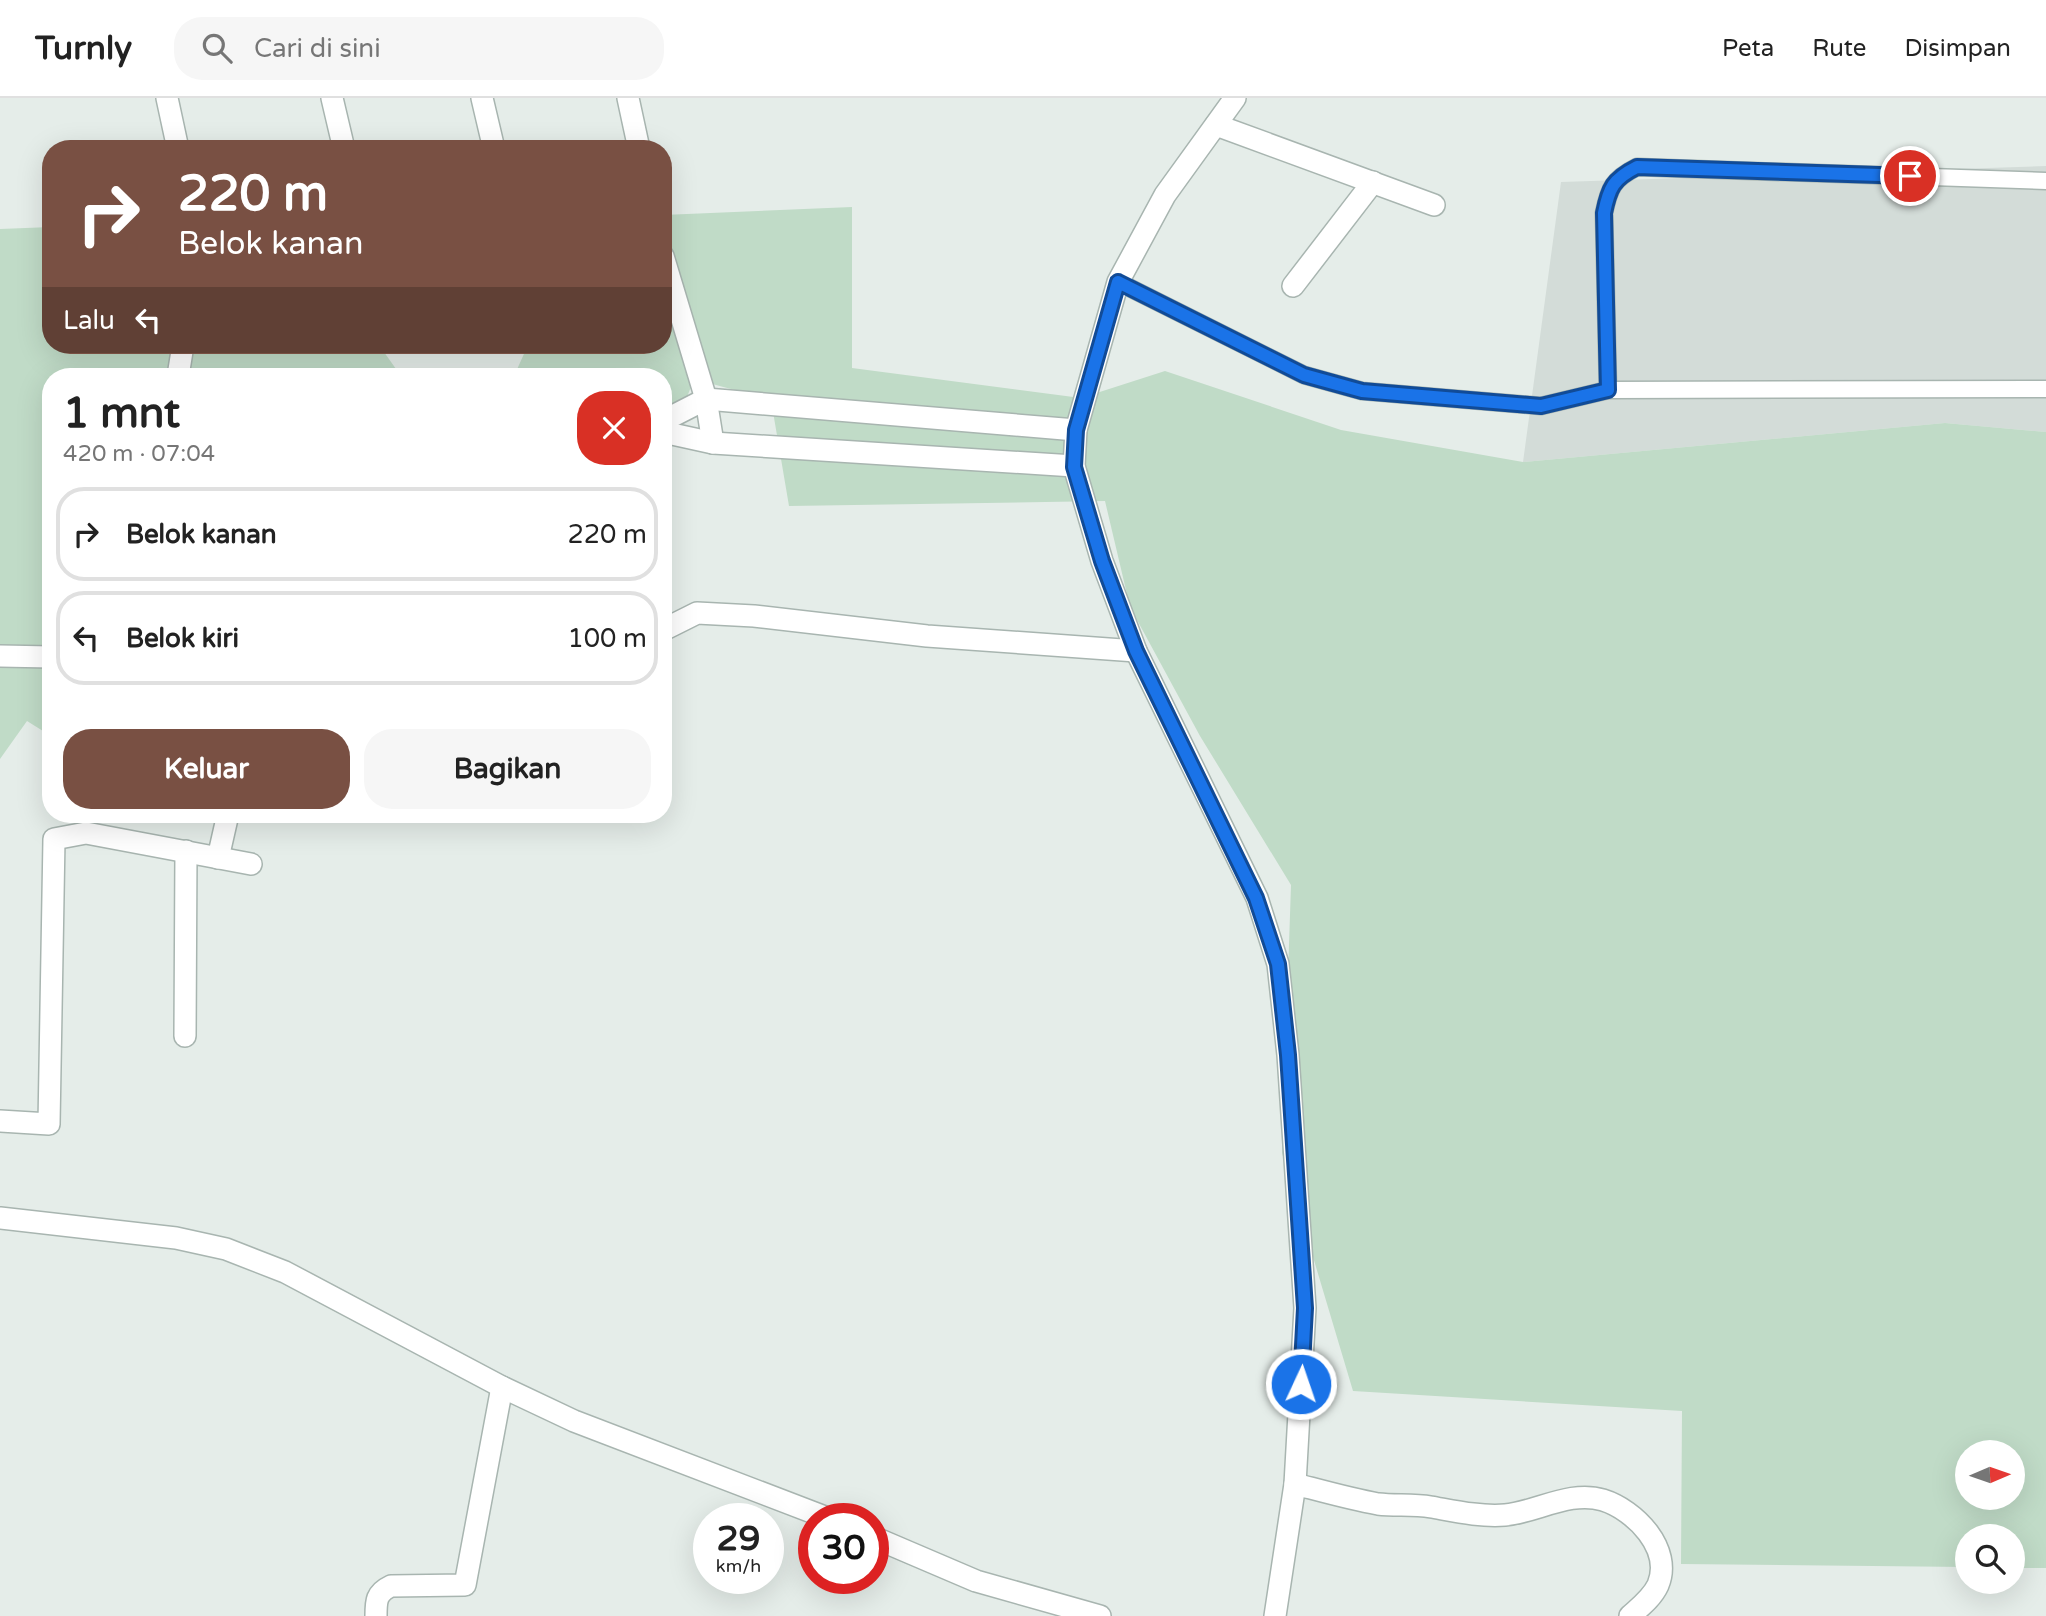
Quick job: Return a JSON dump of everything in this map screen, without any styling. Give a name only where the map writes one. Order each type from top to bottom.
[{"type":"street","points":[[167,98],[176,140]]},
{"type":"street","points":[[332,98],[342,140]]},
{"type":"street","points":[[482,98],[492,140]]},
{"type":"street","points":[[628,98],[637,140]]},
{"type":"street","points":[[1235,98],[1165,195],[1118,282],[1076,430],[1074,467],[1102,561],[1136,651],[1256,898],[1278,964],[1289,1068],[1305,1308],[1295,1484],[1275,1616]]},
{"type":"street","points":[[1216,125],[1434,205]]},
{"type":"street","points":[[1293,286],[1373,182]]},
{"type":"street","points":[[672,286],[706,399],[713,443]]},
{"type":"street","points":[[672,416],[706,399],[1076,430]]},
{"type":"street","points":[[672,434],[713,443],[1074,467]]},
{"type":"street","points":[[672,625],[697,612],[927,636],[1136,651]]},
{"type":"street","points":[[0,656],[42,657]]},
{"type":"street","points":[[218,858],[226,823]]},
{"type":"street","points":[[0,1121],[49,1124],[54,839],[86,833],[251,864]]},
{"type":"street","points":[[185,1036],[186,851]]},
{"type":"street","points":[[0,1218],[176,1238],[226,1249],[285,1272],[502,1387],[574,1421],[798,1507]]},
{"type":"street","points":[[376,1616],[377,1598],[382,1590],[391,1586],[465,1585],[502,1387]]},
{"type":"street","points":[[1295,1484],[1379,1504],[1429,1507],[1476,1514],[1504,1515],[1578,1497],[1604,1500],[1624,1509],[1639,1521],[1656,1547],[1660,1561],[1661,1576],[1657,1586],[1651,1596],[1630,1616]]},
{"type":"street","points":[[889,1544],[976,1581],[1100,1616]]},
{"type":"lane","points":[[1608,390],[1604,213],[1609,191],[1621,175],[1637,167],[2046,181]]},
{"type":"lane","points":[[1118,282],[1304,375],[1362,391],[1541,406],[1608,390],[2046,389]]},
{"type":"shaded area","points":[[2046,166],[2046,432],[1945,423],[1523,462],[1561,182]]},
{"type":"green space","points":[[852,207],[852,368],[1081,398],[1165,371],[1341,430],[1523,462],[1945,423],[2046,432],[2046,1568],[2025,1568],[2025,1524],[1955,1524],[1955,1567],[1681,1564],[1682,1411],[1353,1391],[1282,1153],[1291,885],[1200,736],[1130,607],[1105,501],[789,506],[771,400],[694,379],[672,436],[672,368],[518,368],[524,354],[672,354],[672,215]]},
{"type":"green space","points":[[42,227],[42,354],[385,354],[395,368],[42,368],[42,730],[27,721],[0,759],[0,229]]},
{"type":"route","points":[[1301,1384],[1305,1308],[1288,1055],[1278,964],[1256,898],[1136,651],[1102,561],[1074,467],[1076,430],[1118,282],[1304,375],[1362,391],[1541,406],[1608,390],[1604,213],[1609,191],[1621,175],[1637,167],[1910,176]]}]
